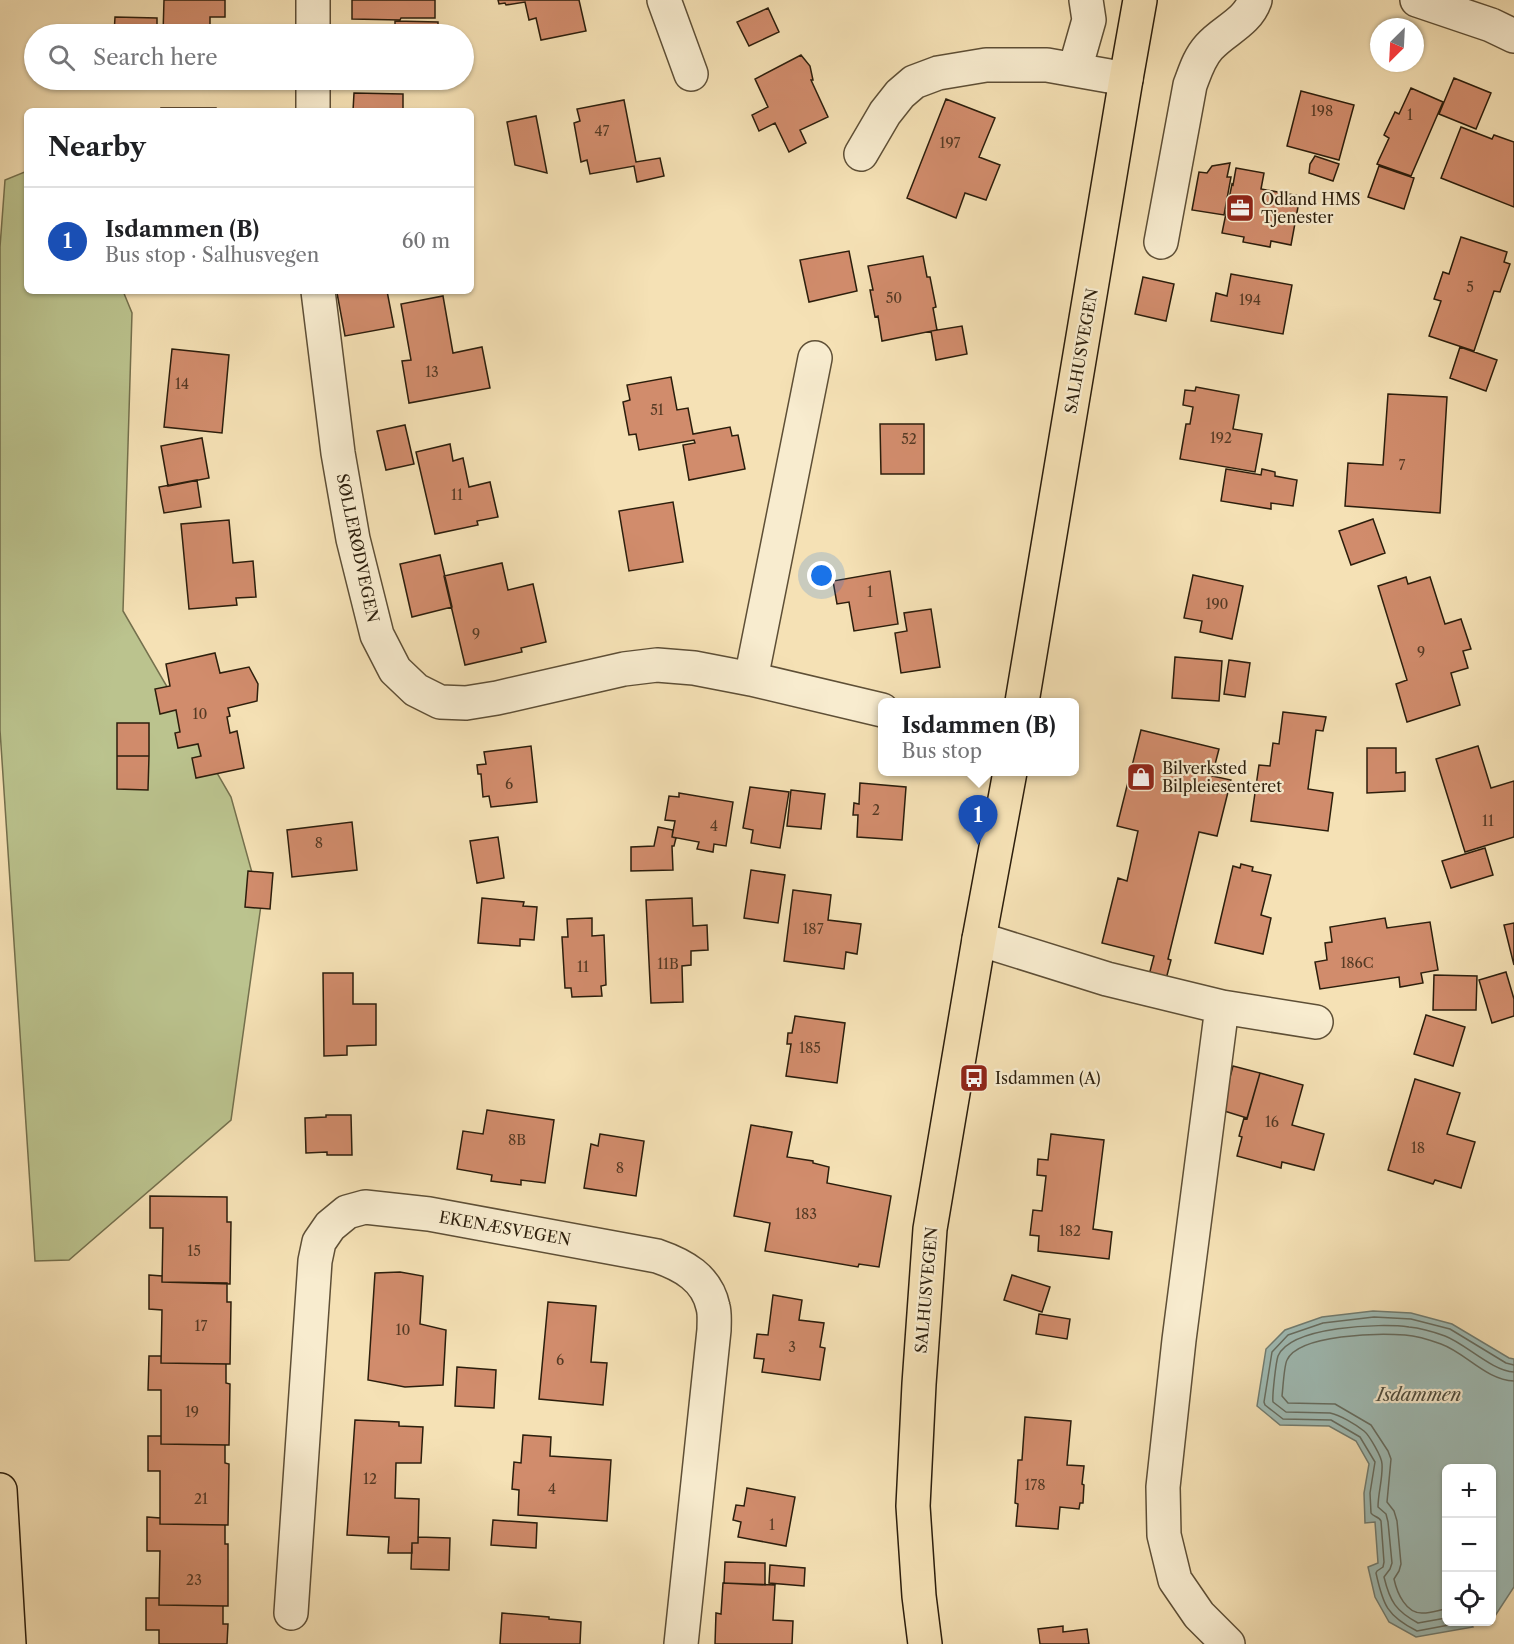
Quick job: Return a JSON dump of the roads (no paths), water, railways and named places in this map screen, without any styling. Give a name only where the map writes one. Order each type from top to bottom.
[{"type":"main road","name":"SALHUSVEGEN","points":[[1023,698],[1140,0]]},
{"type":"main road","name":"SALHUSVEGEN","points":[[926,1644],[919,1596],[913,1506],[919,1373],[930,1229],[1009,776]]},
{"type":"main road","points":[[0,1490],[9,1644]]},
{"type":"street","points":[[313,0],[313,24]]},
{"type":"street","points":[[664,0],[691,74]]},
{"type":"street","points":[[1075,69],[1089,20],[1086,0]]},
{"type":"street","points":[[1161,242],[1190,85],[1197,64],[1209,46],[1240,22],[1254,5],[1255,0]]},
{"type":"street","points":[[1417,0],[1502,20]]},
{"type":"street","points":[[861,154],[885,113],[900,94],[914,82],[938,73],[986,65],[1047,64],[1126,79]]},
{"type":"street","points":[[312,108],[313,90]]},
{"type":"street","name":"SØLLERØDVEGEN","points":[[319,297],[338,453],[351,528],[376,635],[395,669],[416,690],[440,702],[466,703],[624,669],[657,665],[694,668],[751,679],[878,709]]},
{"type":"street","points":[[751,679],[815,358]]},
{"type":"street","points":[[979,939],[1107,979],[1222,1007],[1316,1022]]},
{"type":"street","points":[[1222,1007],[1179,1340],[1163,1487],[1164,1534],[1175,1580],[1199,1615],[1228,1644]]},
{"type":"street","name":"EKENÆSVEGEN","points":[[291,1613],[315,1261],[319,1242],[330,1226],[347,1212],[365,1207],[429,1214],[657,1256],[678,1263],[694,1274],[707,1290],[714,1308],[714,1330],[681,1644]]},
{"type":"water","name":"Isdammen","points":[[1373,1311],[1411,1313],[1452,1324],[1514,1359],[1514,1587],[1496,1614],[1496,1464],[1442,1464],[1442,1626],[1473,1627],[1416,1637],[1389,1622],[1375,1597],[1368,1567],[1378,1563],[1375,1522],[1365,1523],[1364,1493],[1369,1464],[1356,1441],[1329,1426],[1280,1425],[1257,1406],[1266,1349],[1285,1330],[1322,1317]]},
{"type":"place","name":"Odland HMS Tjenester","points":[[1240,208]]},
{"type":"place","name":"Bilverksted Bilpleiesenteret","points":[[1141,777]]},
{"type":"place","name":"Isdammen (B)","points":[[978,845]]},
{"type":"place","name":"Isdammen (A)","points":[[974,1078]]}]
